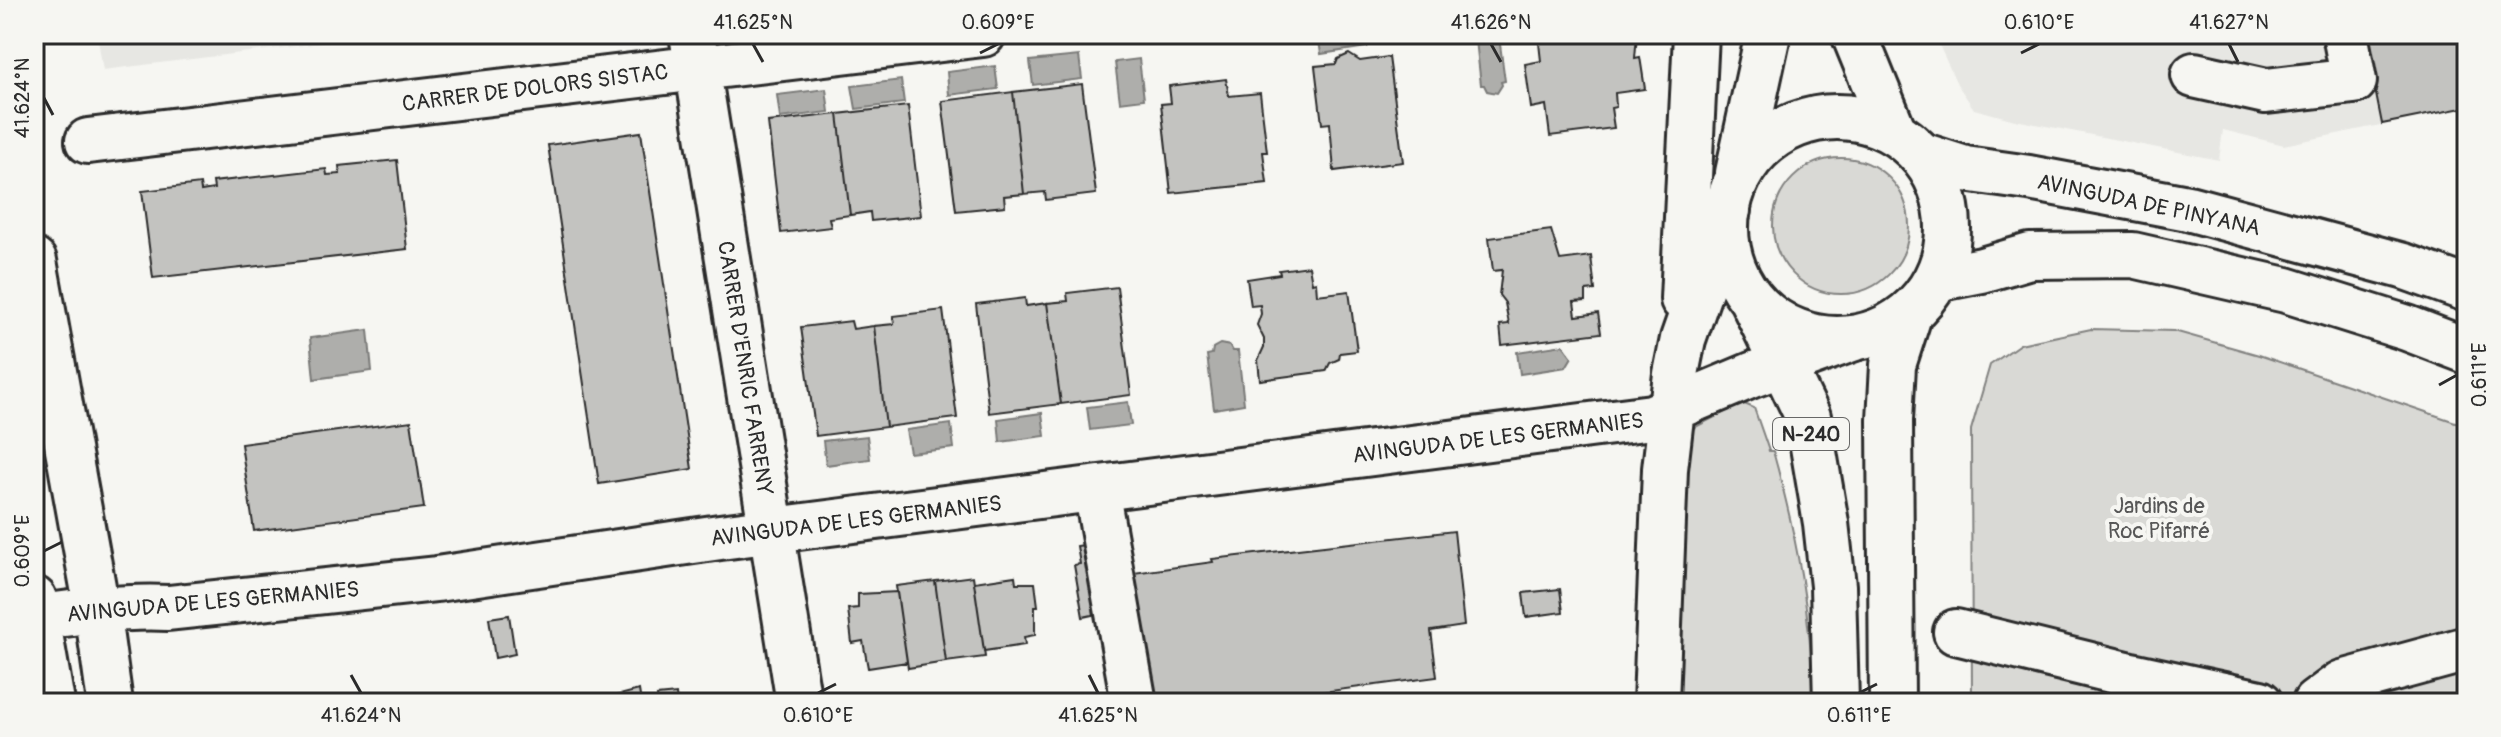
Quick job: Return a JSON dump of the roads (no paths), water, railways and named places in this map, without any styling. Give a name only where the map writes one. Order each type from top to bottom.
[{"type":"street","name":"CARRER DE DOLORS SISTAC","points":[[88,141],[695,51],[983,34]]},
{"type":"street","points":[[1683,339],[1696,34]]},
{"type":"street","name":"N-240","points":[[1768,34],[1726,226],[1730,255],[1741,282],[1808,417],[1833,586],[1836,703]]},
{"type":"street","points":[[1854,34],[1907,144],[1937,180],[1948,222],[1946,251],[1893,365],[1890,420],[1892,703]]},
{"type":"street","points":[[2194,75],[2266,91],[2354,81],[2345,34]]},
{"type":"street","name":"CARRER D'ENRIC FARRENY","points":[[695,51],[799,703]]},
{"type":"street","points":[[1732,197],[1751,158],[1771,138],[1796,124],[1839,117],[1867,121],[1907,144]]},
{"type":"street","name":"AVINGUDA DE PINYANA","points":[[1907,144],[1965,169],[2188,208],[2403,266],[2467,289]]},
{"type":"street","name":"AVINGUDA DE LES GERMANIES","points":[[1672,407],[1683,339],[1732,197]]},
{"type":"street","points":[[1923,295],[1982,270],[2030,256],[2133,255],[2286,290],[2407,328],[2467,351]]},
{"type":"street","points":[[34,261],[97,609],[110,703]]},
{"type":"street","name":"N-240","points":[[1749,294],[1788,327],[1820,338],[1854,338],[1884,329],[1923,295]]},
{"type":"street","name":"AVINGUDA DE LES GERMANIES","points":[[36,608],[168,608],[437,579],[1652,417],[1854,338]]},
{"type":"street","points":[[1656,703],[1665,469],[1672,407]]},
{"type":"street","points":[[1096,489],[1134,703]]},
{"type":"street","points":[[36,608],[52,703]]},
{"type":"street","points":[[1956,632],[2140,689],[2260,703]]},
{"type":"street","points":[[2315,703],[2342,683],[2467,649]]},
{"type":"park label","name":"Jardins de Roc Pifarré","points":[[2159,518]]}]
